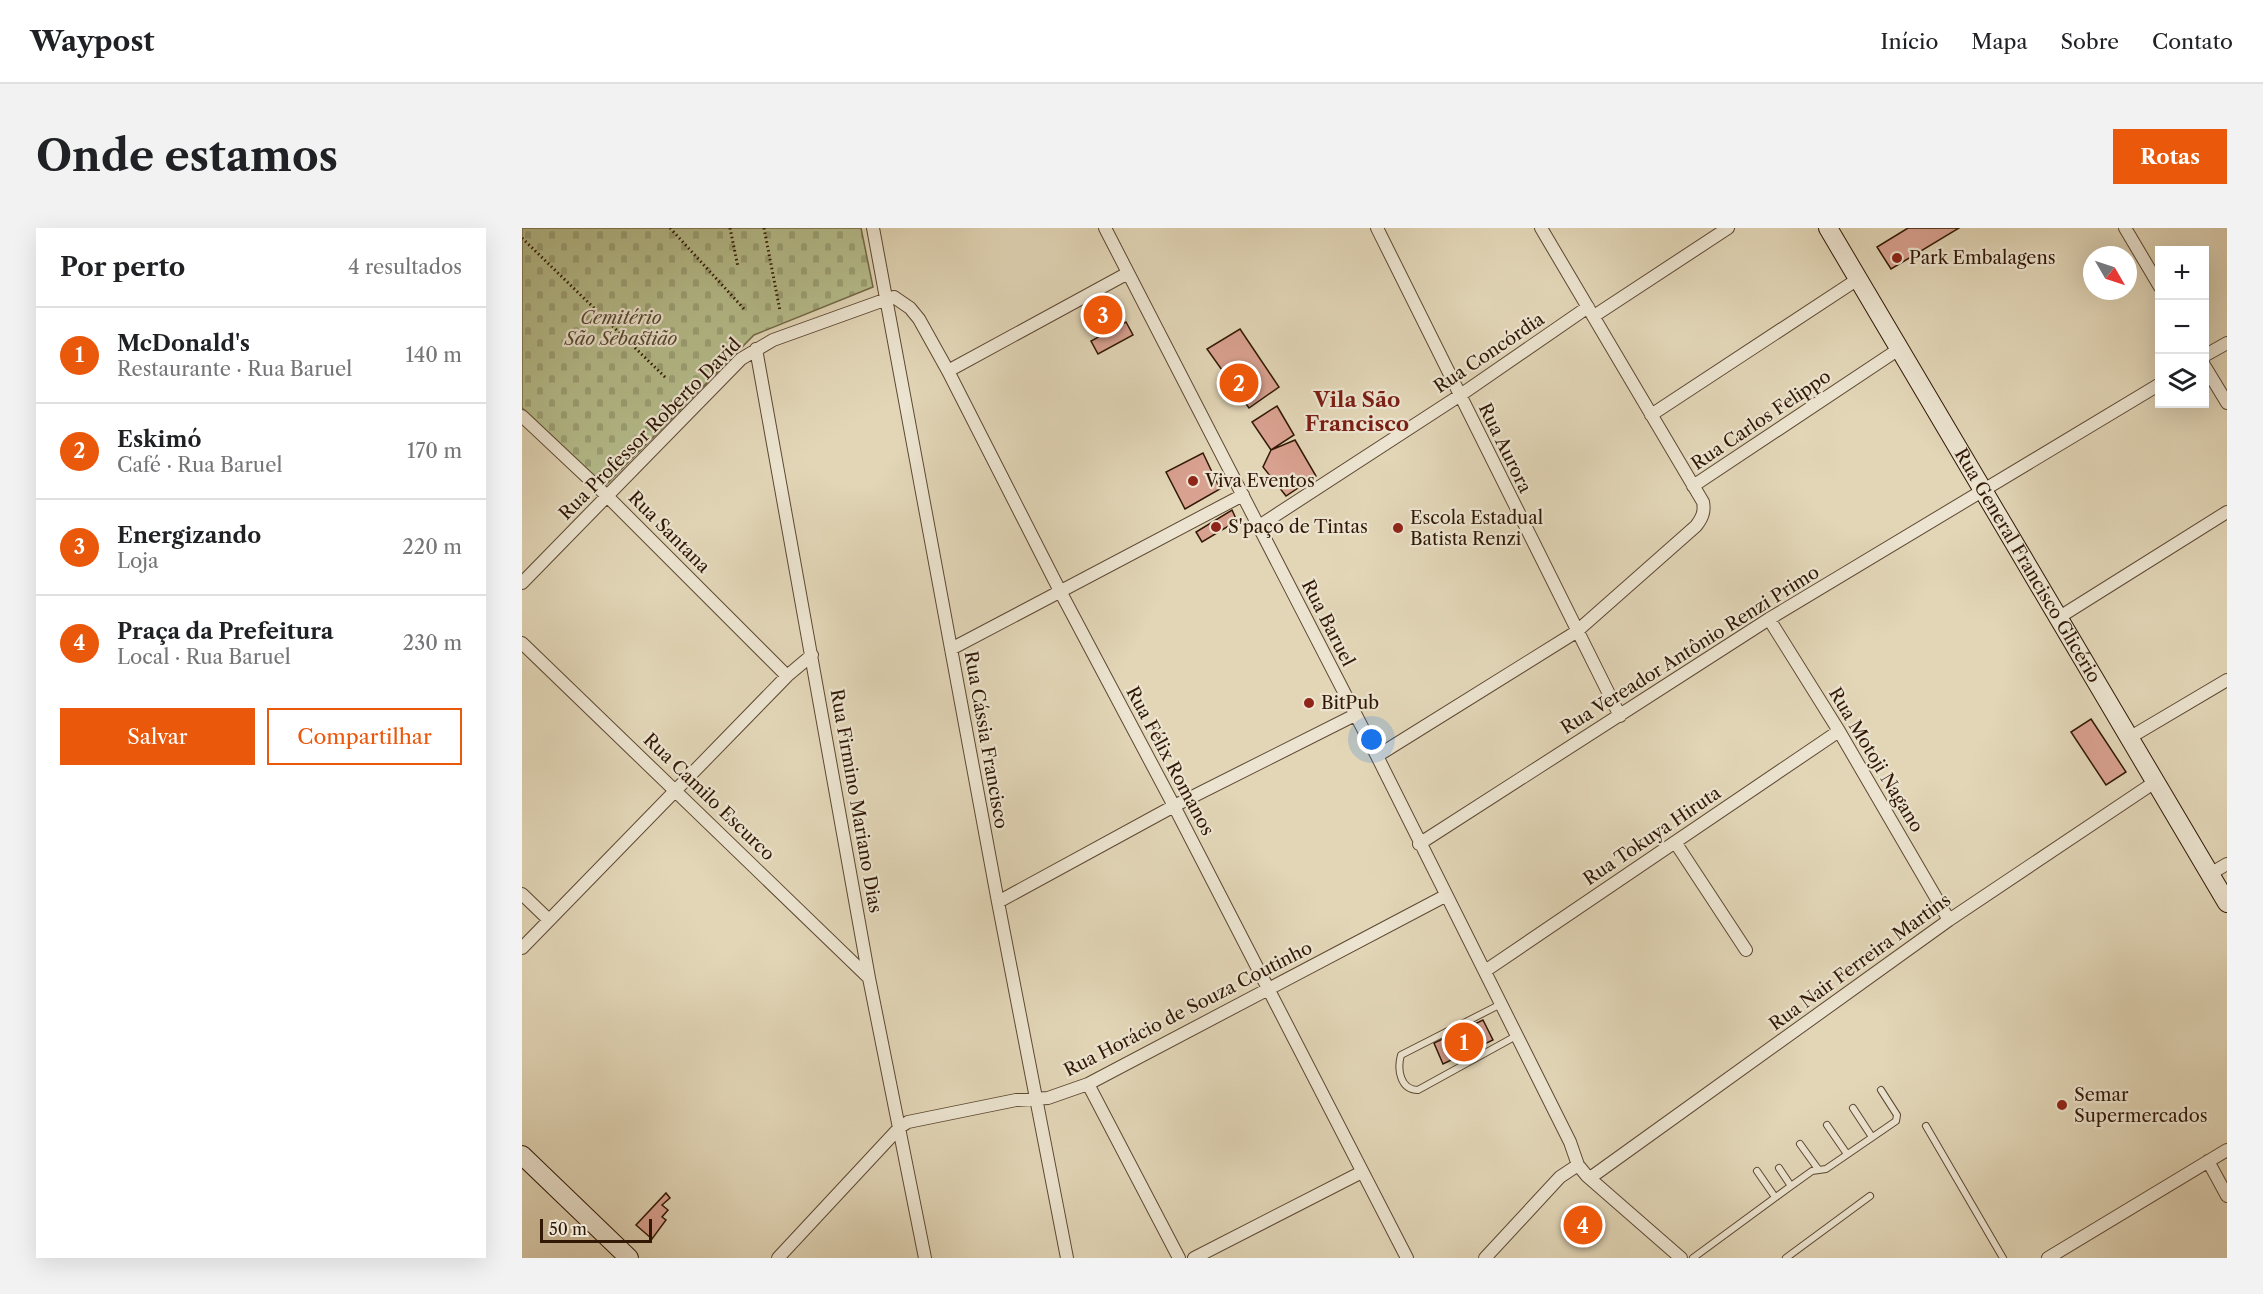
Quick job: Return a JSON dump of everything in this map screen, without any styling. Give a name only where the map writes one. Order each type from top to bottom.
[{"type":"main road","name":"Rua General Francisco Glicério","points":[[1828,228],[2227,903]]},
{"type":"main road","points":[[522,1155],[629,1258]]},
{"type":"street","name":"Rua Cássia Francisco","points":[[873,228],[1035,1099],[1067,1258]]},
{"type":"street","name":"Rua Baruel","points":[[1105,228],[1377,756],[1570,1142],[1578,1165]]},
{"type":"street","name":"Rua Aurora","points":[[1377,228],[1576,632],[1620,716]]},
{"type":"street","points":[[1541,228],[1693,486]]},
{"type":"street","name":"Rua Concórdia","points":[[1259,526],[1591,311],[1728,228]]},
{"type":"street","points":[[2125,228],[2155,279]]},
{"type":"street","points":[[948,371],[1128,273]]},
{"type":"street","points":[[1651,415],[1858,279]]},
{"type":"street","name":"Rua Félix Romanos","points":[[887,299],[894,297],[910,308],[948,371],[1407,1258]]},
{"type":"street","name":"Rua Professor Roberto David","points":[[522,583],[741,359],[772,340],[887,299]]},
{"type":"street","points":[[2208,354],[2227,343]]},
{"type":"street","name":"Rua Firmino Mariano Dias","points":[[756,349],[869,978],[925,1258]]},
{"type":"street","name":"Rua Carlos Felippo","points":[[1576,632],[1696,526],[1705,510],[1693,486],[1899,350]]},
{"type":"street","points":[[2209,372],[2227,403]]},
{"type":"street","name":"Rua Vereador Antônio Renzi Primo","points":[[1419,844],[1769,620],[2155,387]]},
{"type":"street","name":"Rua Santana","points":[[522,416],[607,496],[787,676]]},
{"type":"street","points":[[951,649],[1243,495]]},
{"type":"street","points":[[2058,618],[2227,512]]},
{"type":"street","name":"Rua Motoji Nagano","points":[[1769,620],[1839,731],[1949,920]]},
{"type":"street","points":[[1377,756],[1576,632]]},
{"type":"street","name":"Rua Camilo Escurco","points":[[522,643],[869,978]]},
{"type":"street","points":[[522,948],[787,676],[812,655]]},
{"type":"street","points":[[2129,738],[2227,680]]},
{"type":"street","points":[[998,902],[1174,806],[1355,715]]},
{"type":"street","name":"Rua Tokuya Hiruta","points":[[1485,971],[1839,731]]},
{"type":"street","name":"Rua Nair Ferreira Martins","points":[[1590,1178],[1949,920],[2155,782]]},
{"type":"street","points":[[1674,842],[1746,950]]},
{"type":"street","points":[[2210,874],[2227,864]]},
{"type":"street","points":[[522,894],[549,920]]},
{"type":"street","name":"Rua Horácio de Souza Coutinho","points":[[900,1127],[908,1122],[1016,1100],[1061,1095],[1088,1084],[1445,896]]},
{"type":"street","points":[[1088,1084],[1179,1258]]},
{"type":"street","points":[[778,1258],[900,1127]]},
{"type":"street","points":[[2048,1258],[2227,1150]]},
{"type":"street","points":[[2208,1161],[2227,1196]]},
{"type":"street","points":[[1485,1258],[1560,1177],[1578,1165],[1680,1258]]},
{"type":"street","points":[[1194,1258],[1362,1172]]},
{"type":"lane","points":[[1501,1004],[1401,1055],[1398,1065],[1400,1076],[1411,1090],[1418,1090],[1516,1036]]},
{"type":"lane","points":[[1693,1258],[1791,1186],[1818,1169],[1826,1168],[1898,1118],[1881,1090]]},
{"type":"lane","points":[[1853,1108],[1872,1137]]},
{"type":"lane","points":[[1827,1125],[1847,1154]]},
{"type":"lane","points":[[1926,1126],[2003,1258]]},
{"type":"lane","points":[[1800,1144],[1818,1169]]},
{"type":"lane","points":[[1779,1168],[1791,1186]]},
{"type":"lane","points":[[1757,1171],[1775,1197]]},
{"type":"lane","points":[[1786,1258],[1870,1196]]},
{"type":"path","points":[[670,228],[747,311]]},
{"type":"path","points":[[730,228],[738,267]]},
{"type":"path","points":[[764,228],[780,311]]},
{"type":"path","points":[[522,238],[666,378]]},
{"type":"green space","name":"Cemitério São Sebastião","points":[[522,228],[861,228],[873,287],[754,335],[604,487],[522,408]]},
{"type":"building","name":"Park Embalagens","points":[[1908,228],[1959,228],[1891,269],[1877,247]]},
{"type":"building","points":[[1112,298],[1122,319],[1098,336],[1085,311]]},
{"type":"building","points":[[1126,322],[1133,335],[1098,354],[1091,341]]},
{"type":"building","points":[[1240,329],[1279,387],[1249,408],[1207,349]]},
{"type":"building","points":[[1277,406],[1294,435],[1271,450],[1252,422]]},
{"type":"building","points":[[1295,440],[1316,476],[1286,496],[1263,467],[1271,450]]},
{"type":"building","name":"Viva Eventos","points":[[1203,453],[1220,489],[1185,509],[1166,472]]},
{"type":"building","name":"S'paço de Tintas","points":[[1232,510],[1237,521],[1202,542],[1196,532]]},
{"type":"building","points":[[2091,719],[2126,772],[2106,785],[2071,732]]},
{"type":"building","points":[[1483,1020],[1493,1040],[1443,1064],[1434,1043]]},
{"type":"building","points":[[666,1193],[670,1198],[662,1205],[668,1210],[662,1217],[666,1220],[652,1239],[636,1225]]},
{"type":"place","name":"Park Embalagens","points":[[1897,258]]},
{"type":"place","name":"Energizando","points":[[1103,315]]},
{"type":"place","name":"Eskimó","points":[[1239,383]]},
{"type":"place","name":"Viva Eventos","points":[[1193,481]]},
{"type":"place","name":"S'paço de Tintas","points":[[1216,527]]},
{"type":"place","name":"Escola Estadual Batista Renzi","points":[[1398,528]]},
{"type":"place","name":"BitPub","points":[[1309,703]]},
{"type":"place","name":"McDonald's","points":[[1464,1042]]},
{"type":"place","name":"Semar Supermercados","points":[[2062,1105]]},
{"type":"place","name":"Praça da Prefeitura","points":[[1583,1225]]},
{"type":"district","name":"Vila São Francisco","points":[[1357,412]]}]
